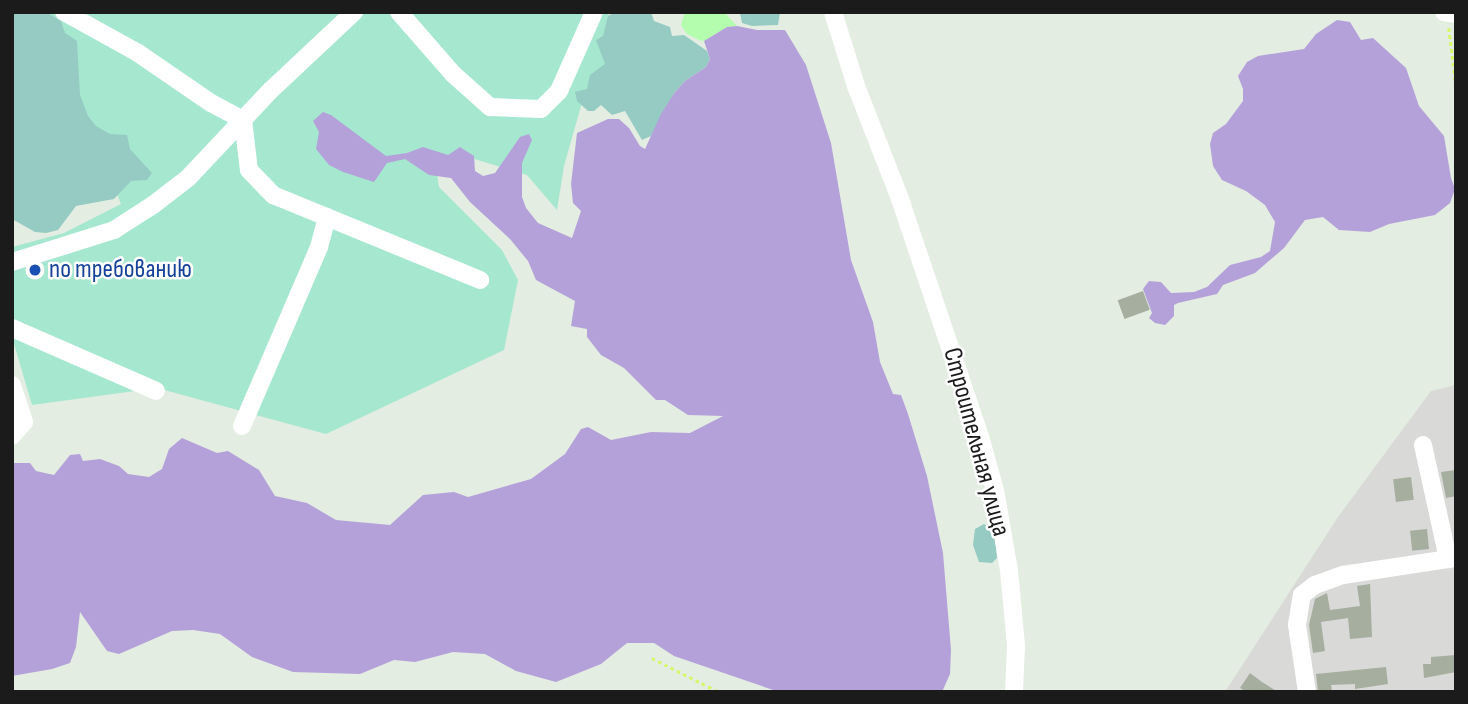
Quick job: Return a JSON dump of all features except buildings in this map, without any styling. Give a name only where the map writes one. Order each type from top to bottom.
[{"type":"street","points":[[64,12],[138,53],[211,103],[243,120]]},
{"type":"street","points":[[12,262],[114,230],[188,178],[243,120],[354,12]]},
{"type":"street","points":[[399,12],[453,74],[490,107],[541,110],[559,91],[594,12]]},
{"type":"street","name":"Строительная улица","points":[[833,12],[856,86],[900,199],[971,405],[995,490],[1010,583],[1016,646],[1014,692]]},
{"type":"street","points":[[243,120],[249,170],[273,195],[480,281]]},
{"type":"street","points":[[242,426],[319,247],[327,217]]},
{"type":"street","points":[[15,334],[156,391]]},
{"type":"street","points":[[12,384],[24,422],[12,436]]},
{"type":"street","points":[[1307,692],[1297,625],[1302,595],[1315,585],[1343,575],[1452,558],[1423,445]]},
{"type":"path","points":[[1449,14],[1456,84]]},
{"type":"path","points":[[652,658],[719,692]]},
{"type":"shaded area","points":[[12,12],[46,12],[61,21],[65,33],[77,41],[80,95],[88,116],[96,126],[110,134],[127,135],[130,149],[152,173],[147,180],[131,181],[114,199],[76,206],[58,230],[46,233],[35,232],[12,219]]},
{"type":"shaded area","points":[[50,12],[608,12],[617,62],[581,106],[564,166],[557,210],[527,175],[471,158],[434,156],[439,187],[502,250],[518,280],[504,350],[326,434],[157,388],[32,405],[12,337],[12,247],[64,233],[121,204],[51,25]]},
{"type":"shaded area","points":[[615,12],[651,12],[654,21],[670,27],[672,36],[684,35],[707,51],[710,59],[706,67],[685,81],[675,92],[651,136],[642,140],[625,111],[612,115],[601,105],[594,111],[588,111],[577,101],[575,92],[587,89],[590,75],[605,64],[596,40],[603,36],[608,16]]},
{"type":"shaded area","points":[[780,12],[778,25],[752,26],[742,23],[740,13]]},
{"type":"shaded area","points":[[1337,20],[1350,22],[1361,40],[1373,38],[1406,68],[1419,106],[1444,136],[1455,189],[1450,203],[1435,215],[1389,224],[1370,232],[1339,230],[1323,217],[1305,220],[1284,248],[1255,273],[1223,285],[1217,294],[1174,305],[1174,316],[1165,325],[1155,323],[1149,318],[1152,313],[1143,289],[1149,281],[1161,282],[1171,293],[1194,292],[1207,287],[1230,265],[1261,257],[1270,251],[1275,222],[1265,205],[1246,191],[1222,180],[1213,166],[1210,144],[1213,133],[1226,124],[1243,101],[1243,89],[1238,76],[1247,62],[1258,56],[1304,49],[1316,34]]},
{"type":"shaded area","points":[[727,27],[757,30],[785,30],[806,65],[831,143],[851,260],[873,322],[880,362],[893,394],[901,395],[908,414],[927,476],[943,553],[951,650],[950,674],[942,692],[779,692],[674,656],[654,643],[627,643],[601,664],[556,682],[516,671],[485,654],[453,652],[415,662],[394,660],[360,674],[293,672],[252,657],[220,634],[193,630],[172,631],[119,654],[107,651],[80,612],[76,647],[70,663],[12,676],[12,463],[30,463],[36,471],[54,475],[70,455],[80,454],[83,461],[100,459],[119,466],[128,474],[149,477],[162,469],[169,449],[182,438],[217,453],[228,451],[259,470],[275,496],[307,503],[336,520],[390,525],[423,495],[454,492],[468,497],[531,479],[565,454],[581,429],[588,427],[611,440],[651,432],[690,433],[723,416],[688,415],[665,400],[656,400],[624,368],[601,355],[587,337],[587,329],[571,326],[575,301],[536,280],[528,261],[510,239],[470,202],[451,178],[429,175],[405,159],[387,163],[374,182],[343,172],[329,165],[316,149],[319,132],[313,121],[323,112],[331,115],[386,156],[423,147],[448,155],[460,147],[474,156],[475,171],[483,176],[495,173],[520,137],[529,134],[532,140],[522,163],[522,197],[526,208],[538,223],[572,238],[581,211],[573,203],[571,184],[577,133],[608,119],[619,119],[645,149],[661,114],[675,92],[685,81],[706,67],[710,59],[704,41]]},
{"type":"shaded area","points":[[1456,385],[1456,692],[1225,692],[1338,517],[1431,391]]},
{"type":"shaded area","points":[[984,524],[991,528],[995,536],[997,558],[992,563],[979,562],[973,545],[975,529]]},
{"type":"sand","points":[[685,12],[724,12],[737,26],[727,27],[704,41],[699,40],[687,34],[681,25]]},
{"type":"place","name":"по требованию","points":[[35,270]]}]
